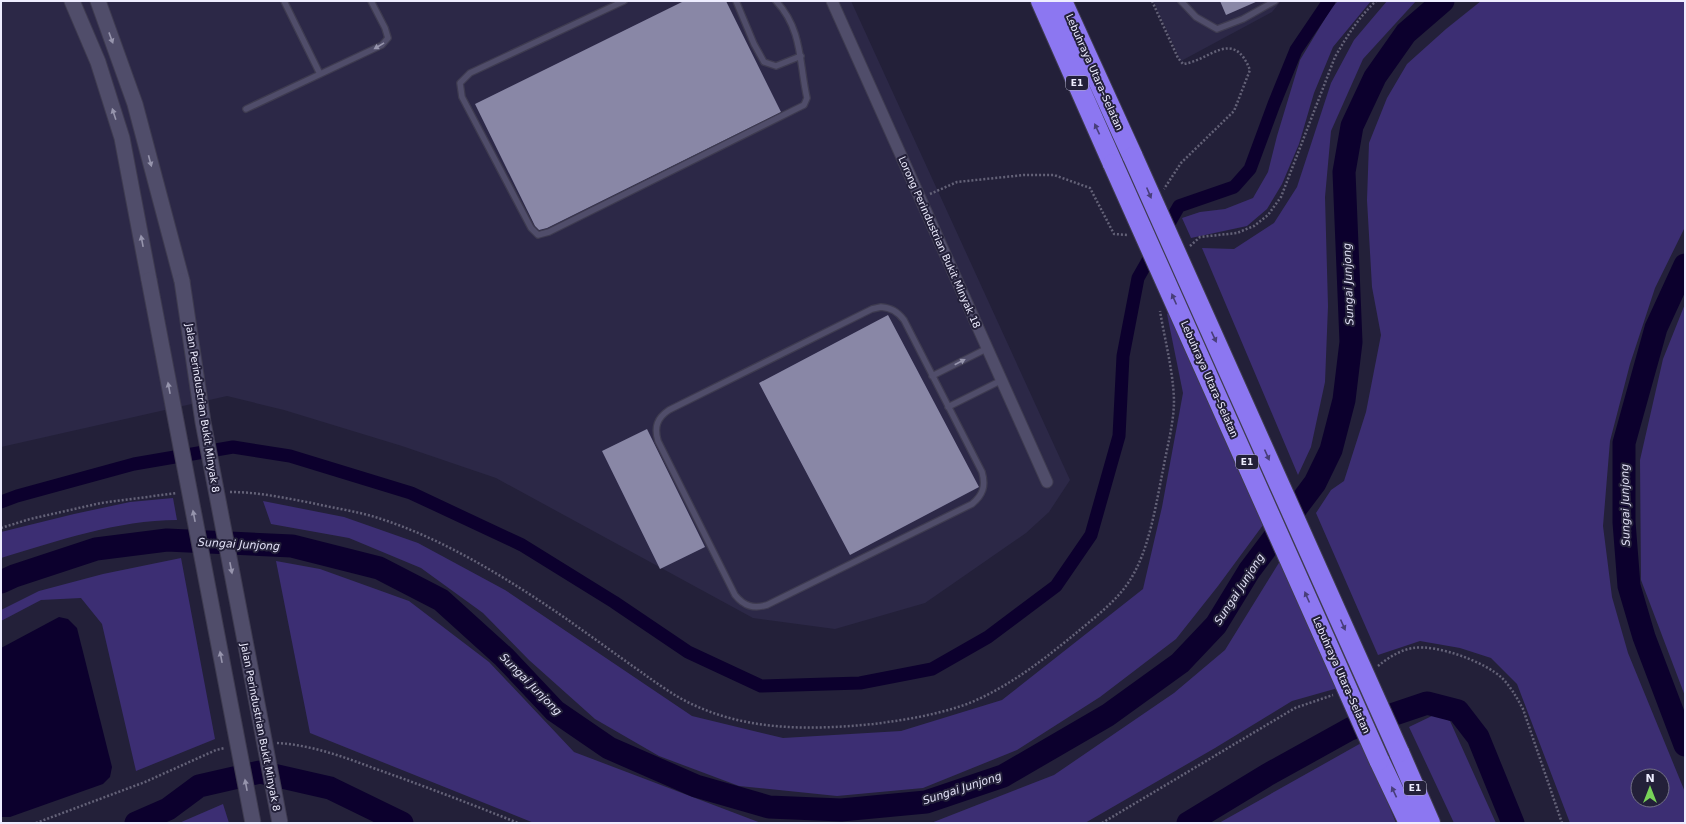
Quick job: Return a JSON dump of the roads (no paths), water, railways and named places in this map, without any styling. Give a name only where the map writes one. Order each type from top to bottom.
[{"type":"highway","name":"Lebuhraya Utara–Selatan","points":[[1040,1],[1379,760],[1409,823]]},
{"type":"highway","name":"Lebuhraya Utara–Selatan","points":[[1062,1],[1430,823]]},
{"type":"street","points":[[72,1],[98,62],[122,138],[253,823]]},
{"type":"street","name":"Jalan Perindustrian Bukit Minyak 8","points":[[98,1],[135,104],[182,281],[203,422],[280,823]]},
{"type":"street","name":"Lorong Perindustrian Bukit Minyak 18","points":[[832,1],[1047,482]]},
{"type":"lane","points":[[284,1],[320,74]]},
{"type":"lane","points":[[246,109],[382,45],[388,38],[385,28],[371,1]]},
{"type":"lane","points":[[624,1],[470,73],[460,83],[462,97],[531,228],[538,235],[549,232],[804,105],[807,98],[801,56],[795,32],[788,17],[776,1]]},
{"type":"lane","points":[[736,1],[754,44],[764,62],[776,66],[801,56]]},
{"type":"lane","points":[[1181,1],[1196,17],[1217,29],[1243,19],[1275,1]]},
{"type":"lane","points":[[881,307],[890,308],[898,312],[904,320],[948,407],[982,472],[985,481],[984,490],[979,498],[972,504],[767,605],[754,607],[741,602],[735,595],[658,441],[656,428],[661,415],[668,410],[872,309],[881,307]]},
{"type":"lane","points":[[932,376],[988,348]]},
{"type":"lane","points":[[948,407],[1002,380]]},
{"type":"waterway","points":[[1,502],[17,496],[134,464],[233,447],[290,456],[411,493],[522,545],[614,602],[688,652],[761,686],[860,683],[932,669],[988,637],[1056,586],[1091,535],[1119,436],[1123,356],[1138,278],[1179,206],[1234,187],[1250,169],[1296,50],[1329,1]]},
{"type":"waterway","name":"Sungai Junjong","points":[[1,582],[14,576],[96,549],[167,540],[292,546],[379,568],[441,600],[504,657],[555,711],[609,748],[696,786],[769,807],[841,810],[926,802],[1003,776],[1108,715],[1180,663],[1216,625],[1249,571],[1315,483],[1331,450],[1344,400],[1351,342],[1344,172],[1352,126],[1375,77],[1406,33],[1443,1]]},
{"type":"waterway","name":"Sungai Junjong","points":[[1685,265],[1656,328],[1624,443],[1624,522],[1629,586],[1644,637],[1685,745]]},
{"type":"waterway","points":[[1188,823],[1267,775],[1350,729],[1427,703],[1458,711],[1478,737],[1513,823]]},
{"type":"waterway","points":[[136,823],[168,809],[199,786],[260,772],[330,788],[402,823]]}]
